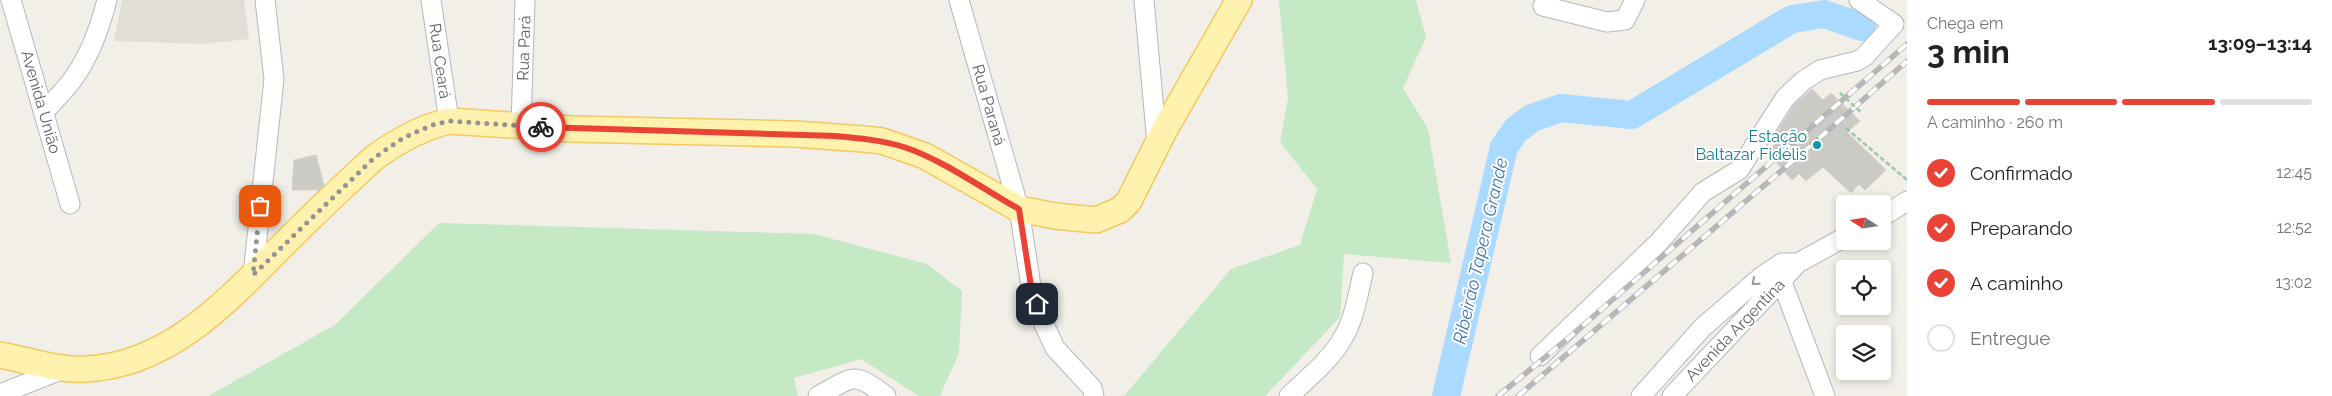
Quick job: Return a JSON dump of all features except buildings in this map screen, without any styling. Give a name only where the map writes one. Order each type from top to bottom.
[{"type":"main road","points":[[0,355],[66,368],[84,369],[122,364],[166,345],[179,338],[214,312],[374,158],[403,138],[432,125],[449,121],[623,131],[794,134],[882,141],[925,156],[1019,209],[1055,216],[1096,220],[1110,216],[1129,201],[1157,144],[1239,0]]},
{"type":"street","name":"Avenida União","points":[[11,0],[70,204]]},
{"type":"street","points":[[44,112],[75,77],[86,58],[102,22],[107,0]]},
{"type":"street","points":[[253,275],[274,88],[273,56],[265,0]]},
{"type":"street","name":"Rua Ceará","points":[[431,0],[449,121]]},
{"type":"street","name":"Rua Pará","points":[[521,126],[525,0]]},
{"type":"street","name":"Rua Paraná","points":[[959,0],[1019,209],[1031,286],[1043,322],[1055,348],[1092,388],[1094,396]]},
{"type":"street","points":[[1144,0],[1157,144]]},
{"type":"street","points":[[1543,6],[1607,22],[1617,22],[1625,20],[1635,0]]},
{"type":"street","points":[[1540,356],[1659,242],[1703,192],[1739,170],[1785,98],[1803,81],[1820,70],[1857,61],[1864,57],[1894,24],[1859,0]]},
{"type":"street","name":"Avenida Argentina","points":[[1677,394],[1704,360],[1782,282],[1798,263],[1836,242]]},
{"type":"street","name":"Avenida Argentina","points":[[1641,396],[1696,334],[1760,277],[1782,264],[1798,263]]},
{"type":"street","points":[[1289,396],[1328,358],[1344,337],[1353,316],[1363,273]]},
{"type":"street","points":[[1782,282],[1825,396]]},
{"type":"street","points":[[1704,360],[1702,348],[1695,342],[1696,334],[1707,337],[1719,344]]},
{"type":"street","points":[[0,394],[66,368]]},
{"type":"street","points":[[818,396],[852,379],[858,378],[886,396]]},
{"type":"path","points":[[1840,93],[1862,113]]},
{"type":"path","points":[[1846,128],[1907,180]]},
{"type":"shaded area","points":[[122,0],[244,0],[249,39],[203,44],[114,41]]},
{"type":"green space","points":[[1279,0],[1416,0],[1426,37],[1403,88],[1428,129],[1451,263],[1344,254],[1340,317],[1265,396],[1124,396],[1231,269],[1300,245],[1317,189],[1280,142],[1288,98]]},
{"type":"green space","points":[[439,223],[814,234],[927,264],[962,291],[959,353],[940,396],[919,396],[861,359],[794,378],[798,396],[208,396],[335,325]]},
{"type":"waterway","name":"Ribeirão Tapera Grande","points":[[1446,396],[1504,147],[1516,130],[1532,118],[1561,108],[1632,115],[1792,19],[1824,14],[1862,27]]},
{"type":"railway","points":[[1498,396],[1565,341],[1907,44]]},
{"type":"railway","points":[[1518,396],[1907,61]]},
{"type":"way so far","points":[[260,206],[253,275],[374,158],[403,138],[432,125],[449,121],[541,127]]},
{"type":"place","name":"Estação Baltazar Fidélis","points":[[1817,145]]},
{"type":"route","points":[[541,127],[835,136],[882,141],[904,148],[925,156],[1019,209],[1031,286],[1037,304]]}]
